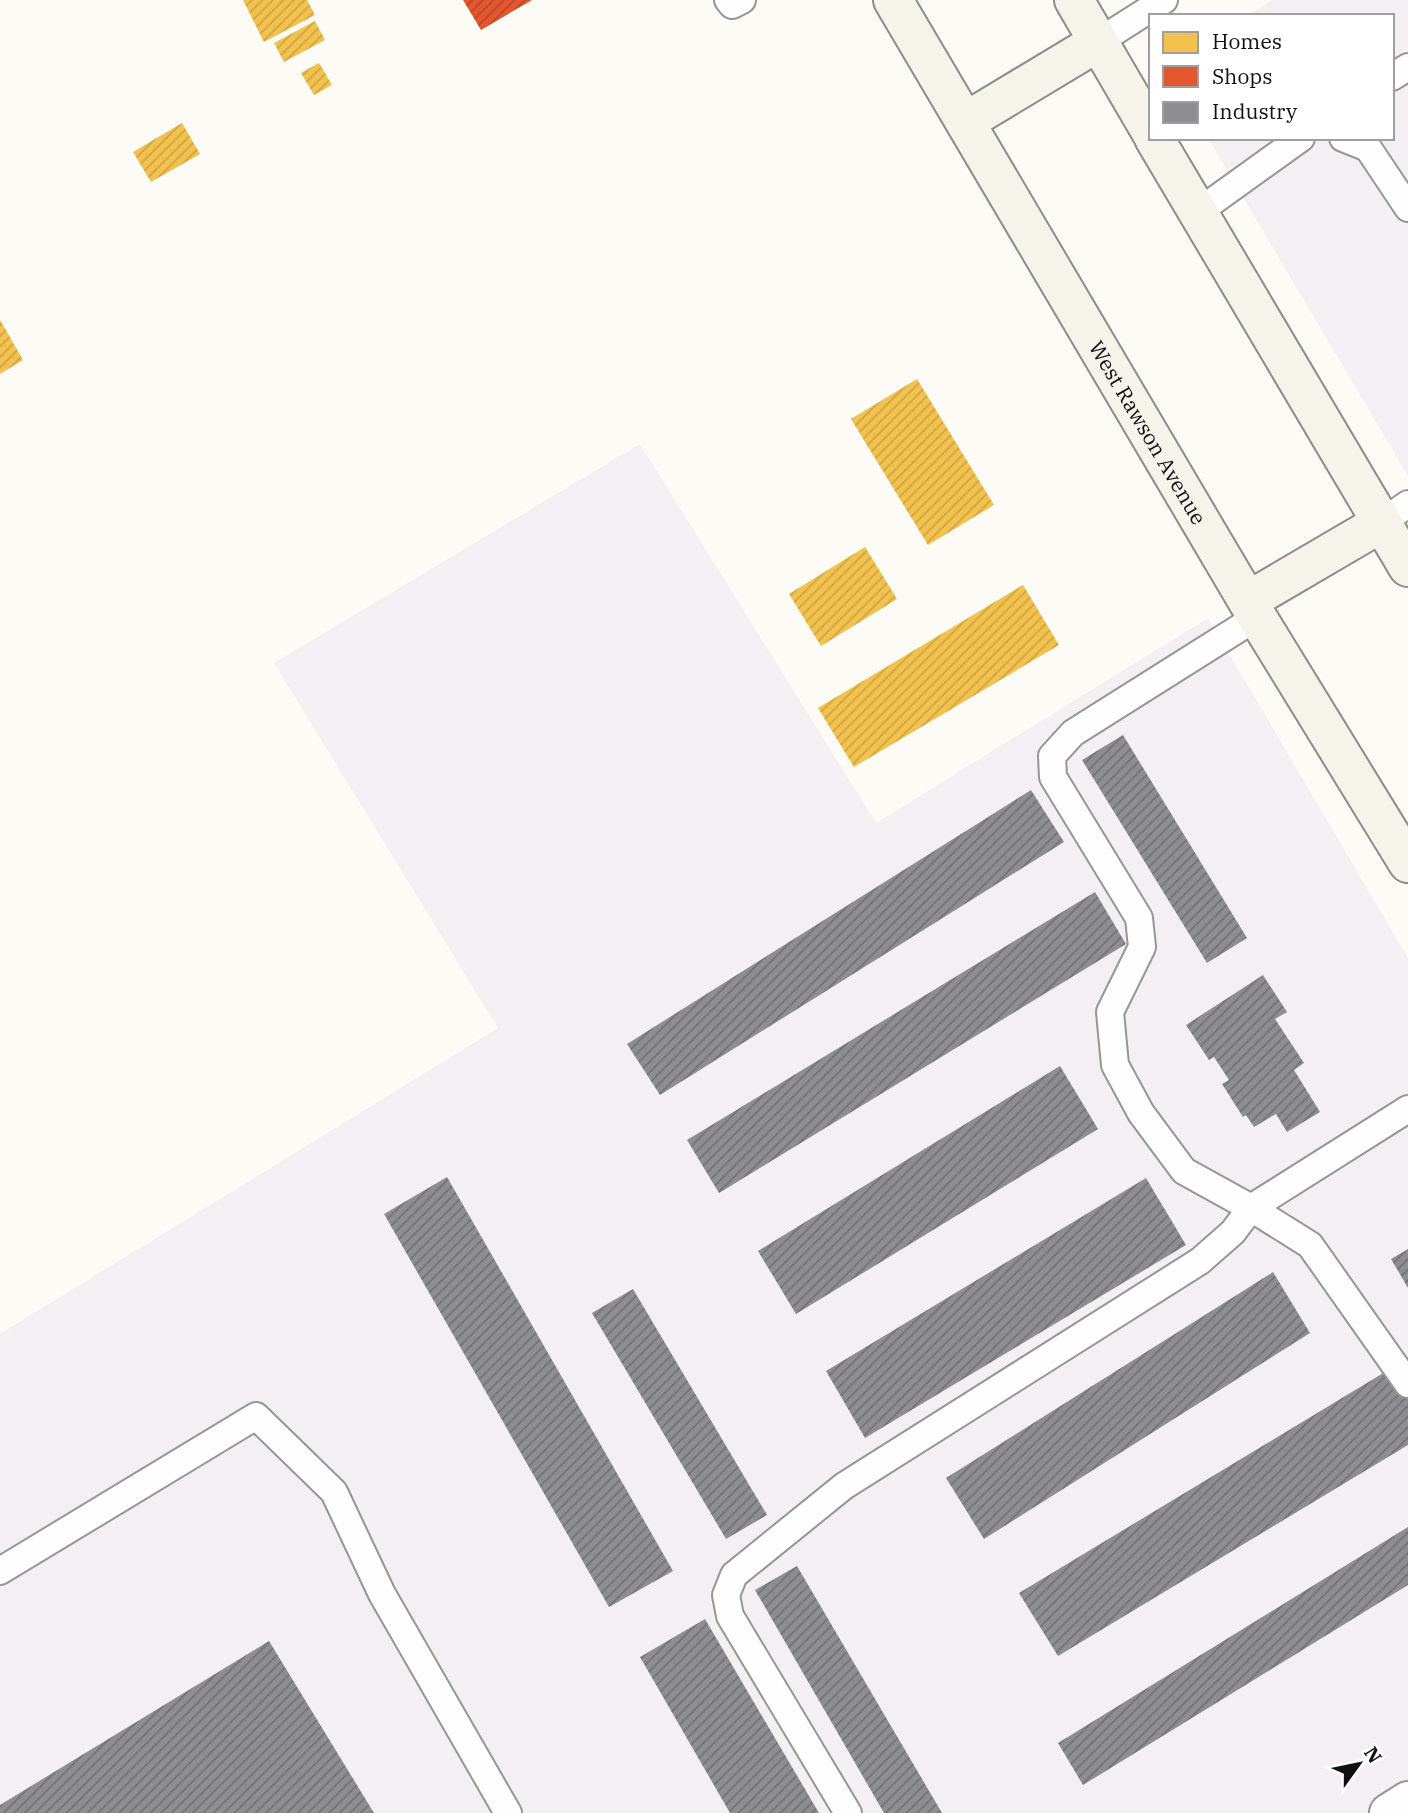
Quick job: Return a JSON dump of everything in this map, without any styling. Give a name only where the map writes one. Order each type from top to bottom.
[{"type":"main road","name":"West Rawson Avenue","points":[[893,0],[1252,609],[1408,863]]},
{"type":"main road","points":[[1074,0],[1149,129]]},
{"type":"main road","points":[[965,122],[1098,42]]},
{"type":"main road","points":[[1155,140],[1198,212],[1395,514],[1408,567]]},
{"type":"main road","points":[[1252,609],[1395,514]]},
{"type":"street","points":[[1389,1813],[1408,1801]]},
{"type":"lane","points":[[728,0],[732,5],[742,0]]},
{"type":"lane","points":[[1098,42],[1164,0]]},
{"type":"lane","points":[[1198,212],[1298,140]]},
{"type":"lane","points":[[1348,140],[1368,149],[1408,208]]},
{"type":"lane","points":[[1252,609],[1073,733],[1052,756],[1052,776],[1139,918],[1143,947],[1110,1012],[1115,1065],[1141,1113],[1184,1171],[1310,1245],[1408,1384]]},
{"type":"lane","points":[[848,1813],[730,1616],[726,1595],[734,1575],[844,1486],[1200,1261],[1233,1232],[1251,1208],[1408,1109]]},
{"type":"lane","points":[[0,1572],[256,1416],[334,1492],[382,1594],[508,1813]]},
{"type":"shaded area","points":[[1273,0],[1408,0],[1408,476],[1209,140],[1394,140],[1394,14],[1250,14]]},
{"type":"shaded area","points":[[640,444],[876,823],[1208,618],[1408,958],[1408,1813],[0,1813],[0,1334],[498,1028],[274,663]]},
{"type":"building: Homes","points":[[243,0],[307,0],[315,15],[264,42]]},
{"type":"building: Homes","points":[[315,21],[325,40],[284,62],[274,43]]},
{"type":"building: Homes","points":[[319,63],[332,85],[314,95],[301,73]]},
{"type":"building: Homes","points":[[182,123],[200,154],[151,182],[133,152]]},
{"type":"building: Homes","points":[[0,320],[23,360],[0,374]]},
{"type":"building: Homes","points":[[917,379],[994,505],[928,545],[851,419]]},
{"type":"building: Homes","points":[[865,547],[897,599],[821,646],[789,594]]},
{"type":"building: Homes","points":[[1023,585],[1059,645],[854,767],[818,708]]},
{"type":"building: Shops","points":[[463,0],[532,0],[481,30]]},
{"type":"building: Industry","points":[[1123,735],[1247,938],[1207,963],[1082,760]]},
{"type":"building: Industry","points":[[1031,790],[1064,842],[660,1095],[627,1044]]},
{"type":"building: Industry","points":[[1095,892],[1126,944],[719,1193],[687,1140]]},
{"type":"building: Industry","points":[[1263,975],[1287,1012],[1275,1019],[1304,1063],[1294,1070],[1320,1112],[1287,1132],[1276,1114],[1254,1127],[1246,1115],[1243,1117],[1222,1084],[1229,1080],[1214,1057],[1209,1060],[1186,1025]]},
{"type":"building: Industry","points":[[1060,1066],[1098,1129],[796,1314],[758,1251]]},
{"type":"building: Industry","points":[[447,1177],[673,1571],[609,1607],[384,1214]]},
{"type":"building: Industry","points":[[1146,1178],[1186,1245],[865,1438],[826,1371]]},
{"type":"building: Industry","points":[[1408,1249],[1408,1288],[1391,1259]]},
{"type":"building: Industry","points":[[1273,1272],[1310,1333],[984,1539],[946,1478]]},
{"type":"building: Industry","points":[[633,1289],[767,1515],[726,1539],[592,1313]]},
{"type":"building: Industry","points":[[1390,1369],[1408,1399],[1408,1445],[1058,1656],[1019,1593]]},
{"type":"building: Industry","points":[[1408,1527],[1408,1585],[1083,1785],[1058,1743]]},
{"type":"building: Industry","points":[[797,1566],[942,1813],[884,1813],[755,1590]]},
{"type":"building: Industry","points":[[705,1619],[819,1813],[730,1813],[640,1657]]},
{"type":"building: Industry","points":[[269,1641],[374,1813],[0,1813],[0,1805]]}]
